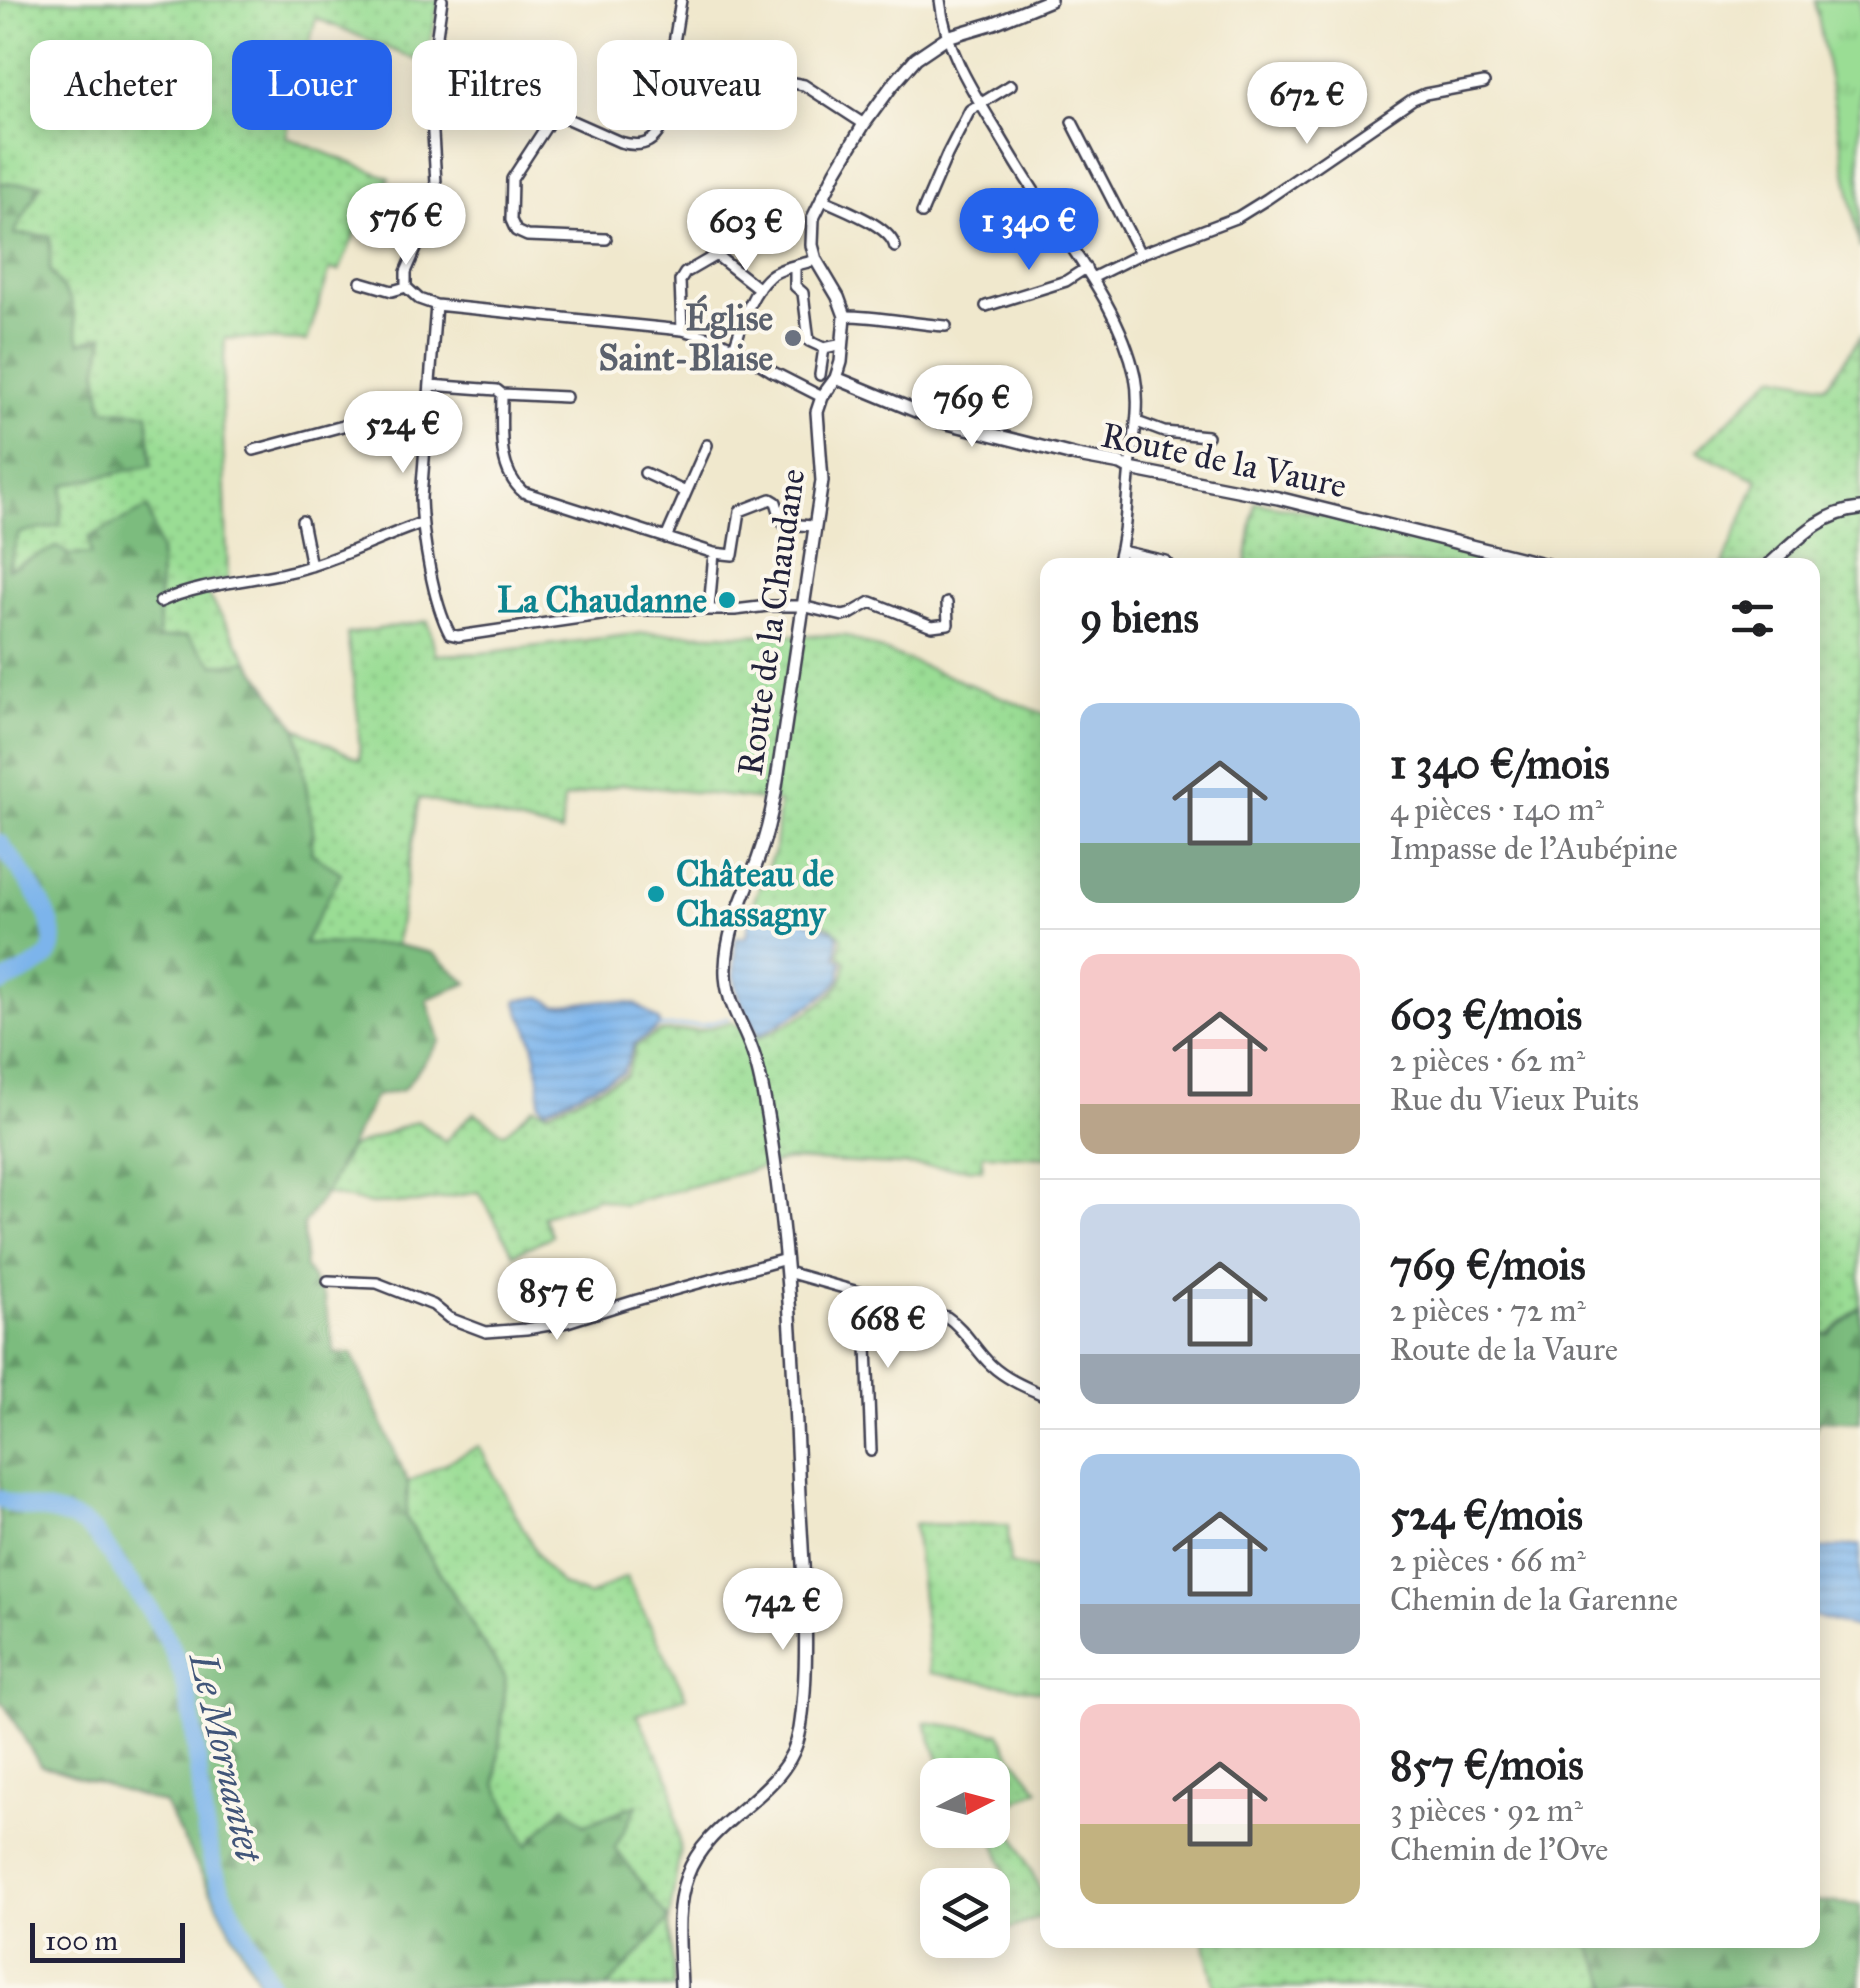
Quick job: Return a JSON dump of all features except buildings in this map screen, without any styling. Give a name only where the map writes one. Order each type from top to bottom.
[{"type":"street","points":[[437,40],[442,0]]},
{"type":"street","points":[[577,122],[630,145],[646,144],[656,137],[681,0]]},
{"type":"street","points":[[940,0],[952,53],[1028,182],[1089,273],[1130,358],[1137,422],[1127,522],[1119,558]]},
{"type":"street","points":[[432,130],[437,200],[406,272],[406,287],[419,299],[436,305],[682,330],[734,348],[822,397],[836,378],[845,316],[816,260],[813,218],[864,124],[916,58],[947,37],[1050,0]]},
{"type":"street","points":[[986,306],[1089,273],[1238,217],[1413,99],[1484,83]]},
{"type":"street","points":[[797,85],[864,124]]},
{"type":"street","points":[[922,213],[970,110],[1011,85]]},
{"type":"street","points":[[1072,122],[1140,254]]},
{"type":"street","points":[[544,130],[512,180],[511,220],[516,231],[528,236],[606,240]]},
{"type":"street","points":[[822,199],[882,229],[893,238],[895,247]]},
{"type":"street","points":[[682,330],[680,281],[685,273],[716,254],[759,289]]},
{"type":"street","points":[[734,348],[748,309],[772,275],[816,260]]},
{"type":"street","points":[[795,266],[795,286],[803,293],[809,341],[824,348],[843,344]]},
{"type":"street","points":[[361,282],[392,291],[406,287]]},
{"type":"street","points":[[436,305],[422,523],[431,572],[450,634],[458,636],[635,610],[802,606],[843,616],[872,602],[932,626],[948,624],[947,603]]},
{"type":"street","points":[[845,316],[876,316],[946,326]]},
{"type":"street","points":[[820,375],[824,348]]},
{"type":"street","name":"Route de la Vaure","points":[[836,378],[940,420],[1130,469],[1278,498],[1520,558]]},
{"type":"street","points":[[430,386],[566,397]]},
{"type":"street","points":[[502,394],[506,469],[522,492],[714,553],[732,555],[740,511],[771,499],[776,502],[784,524],[814,526]]},
{"type":"street","name":"Route de la Chaudane","points":[[682,1988],[679,1915],[688,1872],[712,1836],[776,1779],[794,1751],[800,1732],[803,1567],[787,1266],[761,1083],[755,1057],[732,1005],[725,970],[731,930],[767,834],[822,476],[817,412],[822,397]]},
{"type":"street","points":[[254,450],[428,403]]},
{"type":"street","points":[[1137,422],[1164,432],[1207,436]]},
{"type":"street","points":[[666,538],[707,444]]},
{"type":"street","points":[[645,473],[686,492]]},
{"type":"street","points":[[1776,558],[1819,521],[1860,509]]},
{"type":"street","points":[[302,521],[310,566]]},
{"type":"street","points":[[160,602],[185,592],[310,566],[422,523]]},
{"type":"street","points":[[1121,551],[1149,558]]},
{"type":"street","points":[[709,609],[714,553]]},
{"type":"street","points":[[328,1280],[377,1283],[486,1332],[567,1322],[637,1300],[787,1266],[947,1317],[1000,1373],[1040,1393]]},
{"type":"street","points":[[866,1293],[871,1452]]},
{"type":"green space","points":[[0,0],[439,0],[431,40],[412,40],[412,58],[392,50],[392,40],[369,40],[316,18],[310,40],[232,40],[232,130],[288,130],[286,137],[390,178],[358,227],[339,271],[330,269],[307,341],[225,338],[222,402],[228,580],[202,584],[249,661],[215,665],[187,636],[158,639],[160,551],[70,555],[7,570],[19,533],[64,485],[152,464],[103,409],[98,372],[104,336],[80,344],[71,301],[50,271],[50,236],[14,234],[41,184],[0,183]]},
{"type":"green space","points":[[1815,0],[1860,0],[1860,249]]},
{"type":"green space","points":[[0,183],[41,184],[14,234],[50,236],[50,271],[71,301],[80,343],[104,335],[98,372],[103,409],[148,413],[152,465],[64,485],[60,526],[19,533],[8,569],[57,547],[70,555],[91,554],[89,537],[148,508],[160,551],[158,639],[187,636],[215,665],[249,661],[297,728],[313,830],[311,853],[341,873],[304,943],[396,945],[432,953],[468,983],[427,999],[440,1041],[403,1090],[375,1096],[325,1194],[303,1225],[305,1268],[324,1297],[335,1354],[352,1353],[408,1482],[406,1518],[505,1678],[496,1784],[527,1845],[565,1805],[585,1825],[638,1804],[615,1848],[669,1920],[607,1988],[262,1988],[164,1804],[40,1765],[3,1703],[0,1704]]},
{"type":"green space","points":[[1860,337],[1860,1306],[1828,1334],[1820,1334],[1820,558],[1726,558],[1758,480],[1697,451],[1774,375],[1827,385]]},
{"type":"green space","points":[[1255,502],[1332,516],[1487,558],[1247,558]]},
{"type":"green space","points":[[428,621],[436,655],[644,633],[846,636],[1040,712],[1040,1157],[983,1154],[982,1169],[788,1160],[623,1205],[598,1198],[543,1216],[552,1236],[514,1254],[479,1192],[417,1203],[371,1204],[325,1194],[349,1148],[417,1121],[445,1141],[474,1112],[504,1133],[534,1107],[547,1112],[626,1075],[636,1046],[659,1032],[700,1030],[731,1022],[759,1038],[819,1005],[838,987],[846,961],[839,955],[842,937],[824,923],[800,914],[751,907],[775,849],[779,802],[623,784],[564,799],[561,833],[419,798],[396,945],[303,944],[320,909],[311,854],[313,830],[297,728],[360,760],[347,634]]},
{"type":"green space","points":[[1860,1306],[1860,1422],[1820,1420],[1820,1333],[1829,1334]]},
{"type":"green space","points":[[479,1446],[542,1563],[562,1585],[588,1596],[626,1577],[686,1696],[637,1714],[672,1783],[680,1851],[669,1920],[674,1988],[607,1988],[668,1920],[615,1848],[636,1805],[527,1846],[496,1784],[505,1678],[406,1517],[408,1482]]},
{"type":"green space","points":[[914,1524],[1008,1525],[1010,1564],[1040,1571],[1040,1691],[930,1673]]},
{"type":"green space","points":[[925,1722],[1000,1733],[1008,1750],[1039,1789],[1010,1805],[1010,1758],[939,1758]]},
{"type":"green space","points":[[1010,1826],[1040,1889],[1040,1918],[1010,1929],[1010,1868],[1004,1868],[997,1848],[1010,1848]]},
{"type":"green space","points":[[1820,1902],[1860,1905],[1860,1988],[1611,1988],[1591,1948],[1820,1948]]},
{"type":"green space","points":[[1206,1948],[1591,1948],[1611,1988],[1215,1988]]},
{"type":"water","points":[[750,911],[784,913],[833,930],[838,936],[836,957],[842,962],[839,979],[826,994],[759,1035],[740,999],[734,966],[736,937],[747,937]]},
{"type":"water","points":[[542,997],[557,1006],[605,1000],[636,1004],[659,1021],[659,1027],[634,1044],[623,1072],[545,1109],[540,1104],[535,1048],[517,1000]]},
{"type":"water","points":[[1860,1545],[1860,1629],[1820,1618],[1821,1549]]},
{"type":"waterway","name":"Le Mornantet","points":[[0,843],[47,913],[53,944],[44,960],[0,984]]},
{"type":"waterway","points":[[659,1027],[702,1025],[729,1018]]},
{"type":"waterway","name":"Le Mornantet","points":[[0,1499],[67,1516],[87,1527],[142,1598],[165,1635],[188,1698],[204,1822],[215,1871],[271,1988]]},
{"type":"place","name":"Église Saint-Blaise","points":[[793,338]]},
{"type":"place","name":"La Chaudanne","points":[[727,600]]},
{"type":"place","name":"Château de Chassagny","points":[[656,894]]}]
